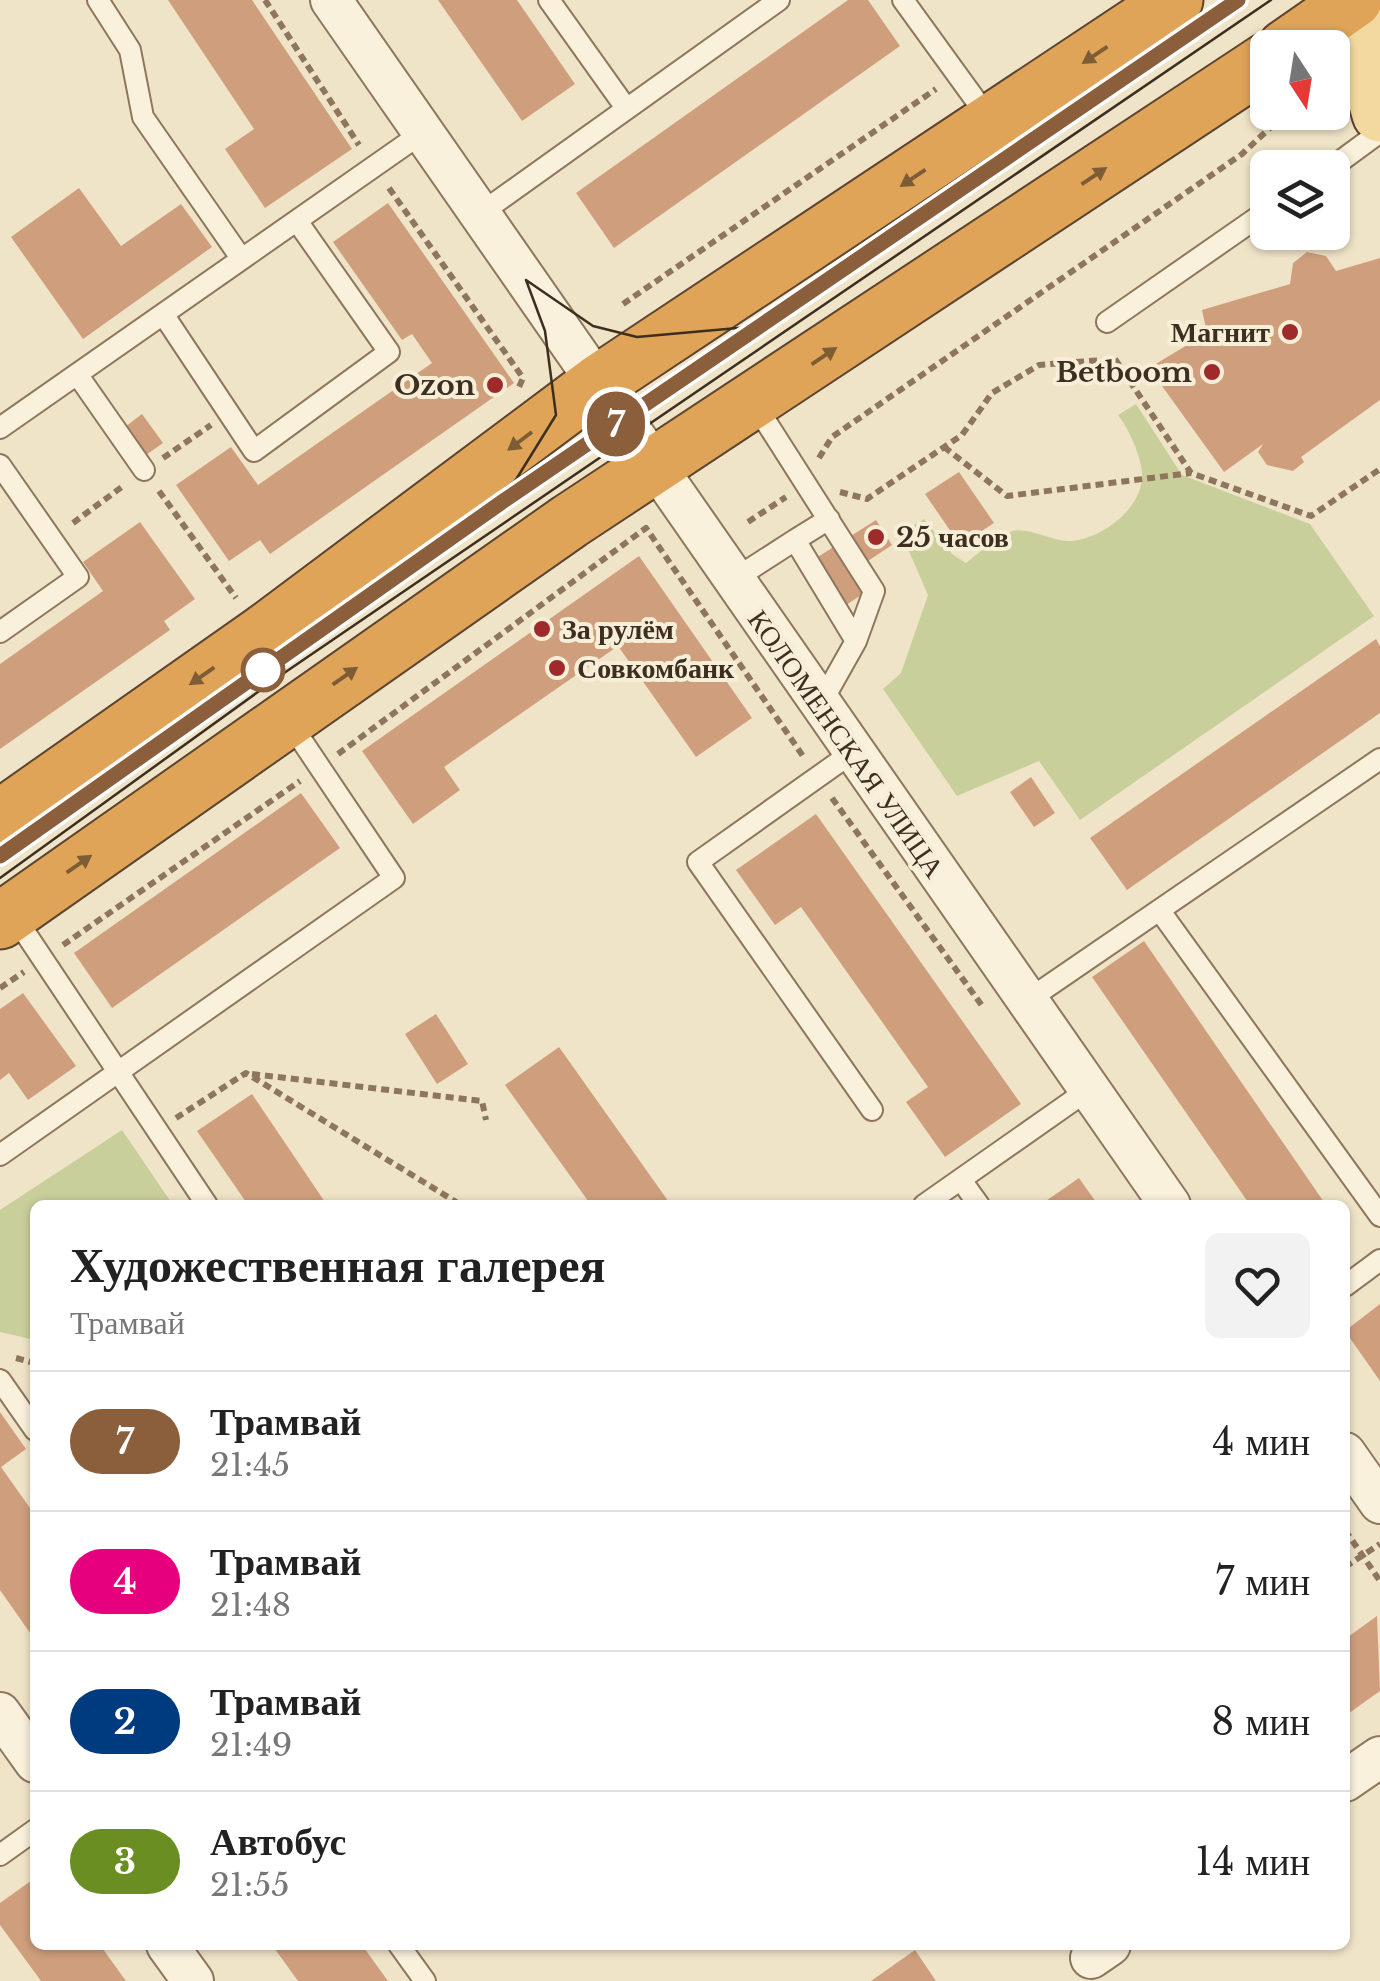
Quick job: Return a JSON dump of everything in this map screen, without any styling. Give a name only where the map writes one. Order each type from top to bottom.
[{"type":"highway","points":[[0,818],[262,634],[598,383],[994,124],[1175,0]]},
{"type":"highway","points":[[1311,30],[1354,0]]},
{"type":"highway","points":[[6,916],[286,716],[570,521],[1250,77]]},
{"type":"main road","points":[[1368,0],[1363,55],[1380,114]]},
{"type":"main road","points":[[1350,102],[1380,128]]},
{"type":"street","name":"КОЛОМЕНСКАЯ УЛИЦА","points":[[331,0],[853,752],[1007,1009],[1088,1090],[1166,1200]]},
{"type":"street","points":[[1350,1461],[1380,1503]]},
{"type":"street","points":[[0,1713],[30,1755]]},
{"type":"street","points":[[1350,1778],[1380,1757]]},
{"type":"street","points":[[171,1950],[193,1981]]},
{"type":"lane","points":[[98,0],[130,50],[144,116],[241,258]]},
{"type":"lane","points":[[549,0],[626,108]]},
{"type":"lane","points":[[481,212],[779,0]]},
{"type":"lane","points":[[903,0],[994,124]]},
{"type":"lane","points":[[1350,152],[1380,128]]},
{"type":"lane","points":[[0,428],[422,133]]},
{"type":"lane","points":[[164,314],[254,451],[389,352],[296,221]]},
{"type":"lane","points":[[1108,322],[1250,223]]},
{"type":"lane","points":[[77,374],[144,470]]},
{"type":"lane","points":[[754,403],[874,591],[856,640],[820,705]]},
{"type":"lane","points":[[0,465],[78,578],[0,632]]},
{"type":"lane","points":[[733,580],[829,520]]},
{"type":"lane","points":[[795,540],[856,640]]},
{"type":"lane","points":[[0,1154],[394,878],[286,716]]},
{"type":"lane","points":[[853,752],[698,862],[872,1110]]},
{"type":"lane","points":[[1007,1009],[1160,911],[1380,759]]},
{"type":"lane","points":[[1160,911],[1380,1216]]},
{"type":"lane","points":[[6,916],[119,1073],[204,1200]]},
{"type":"lane","points":[[931,1200],[1088,1090]]},
{"type":"lane","points":[[961,1180],[975,1200]]},
{"type":"lane","points":[[1350,1282],[1380,1260]]},
{"type":"lane","points":[[0,1380],[30,1423]]},
{"type":"lane","points":[[0,1855],[30,1834]]},
{"type":"lane","points":[[402,1950],[424,1981]]},
{"type":"path","points":[[624,304],[957,74]]},
{"type":"path","points":[[748,522],[805,484],[832,437],[1242,154],[1267,130]]},
{"type":"path","points":[[805,484],[867,498],[962,435],[992,393],[1039,365],[1115,359],[1192,474]]},
{"type":"path","points":[[50,539],[228,414]]},
{"type":"path","points":[[944,447],[1007,496],[1192,474],[1311,516],[1380,468]]},
{"type":"path","points":[[144,470],[237,599]]},
{"type":"path","points":[[599,560],[646,528],[817,777],[1007,1009]]},
{"type":"path","points":[[158,1130],[246,1073],[482,1102],[486,1120]]},
{"type":"path","points":[[246,1073],[454,1200]]},
{"type":"path","points":[[1350,1538],[1380,1581]]},
{"type":"path","points":[[1350,1564],[1380,1544]]},
{"type":"green space","points":[[1136,404],[1182,475],[1310,524],[1374,616],[1080,820],[1039,761],[957,796],[883,689],[901,673],[928,595],[901,533],[924,519],[952,554],[966,563],[1017,530],[1070,541],[1095,535],[1129,509],[1141,485],[1136,450],[1118,415]]},
{"type":"green space","points":[[122,1130],[170,1200],[30,1200],[30,1339],[0,1332],[0,1210]]},
{"type":"building","points":[[168,0],[252,0],[352,149],[265,208],[225,149],[254,129]]},
{"type":"building","points":[[438,0],[517,0],[575,84],[522,121]]},
{"type":"building","points":[[848,0],[868,0],[900,46],[614,248],[576,193]]},
{"type":"building","points":[[79,188],[121,246],[181,204],[212,247],[83,339],[11,237]]},
{"type":"building","points":[[388,203],[514,383],[270,554],[260,540],[229,561],[176,485],[231,447],[258,485],[432,363],[412,334],[402,340],[333,242]]},
{"type":"building","points":[[1307,252],[1326,256],[1336,271],[1380,258],[1380,400],[1301,457],[1304,462],[1293,471],[1267,465],[1258,452],[1263,444],[1224,472],[1149,368],[1207,333],[1202,310],[1290,284],[1293,263]]},
{"type":"building","points":[[142,414],[163,443],[146,455],[125,427]]},
{"type":"building","points":[[959,472],[994,523],[960,545],[925,494]]},
{"type":"building","points":[[876,520],[892,545],[856,569],[869,590],[843,607],[813,560]]},
{"type":"building","points":[[140,522],[195,599],[164,621],[170,630],[0,749],[0,664],[103,591],[83,562]]},
{"type":"building","points":[[639,556],[752,718],[696,757],[618,646],[444,767],[460,790],[413,824],[362,751]]},
{"type":"building","points":[[1376,639],[1380,646],[1380,713],[1127,890],[1090,838]]},
{"type":"building","points":[[1031,777],[1055,813],[1034,827],[1010,792]]},
{"type":"building","points":[[301,793],[340,848],[112,1008],[74,953]]},
{"type":"building","points":[[816,814],[1021,1104],[945,1157],[906,1102],[928,1087],[801,907],[775,925],[736,870]]},
{"type":"building","points":[[1144,941],[1323,1200],[1247,1200],[1092,977]]},
{"type":"building","points":[[23,993],[76,1066],[28,1100],[9,1073],[0,1080],[0,1009]]},
{"type":"building","points":[[436,1014],[468,1064],[437,1084],[405,1034]]},
{"type":"building","points":[[559,1047],[667,1200],[587,1200],[505,1085]]},
{"type":"building","points":[[252,1094],[324,1200],[245,1200],[197,1131]]},
{"type":"building","points":[[1079,1178],[1094,1200],[1047,1200]]},
{"type":"building","points":[[1380,1304],[1380,1381],[1350,1338],[1350,1327]]},
{"type":"building","points":[[0,1412],[26,1449],[1,1467],[30,1508],[30,1633],[0,1590]]},
{"type":"building","points":[[1377,1616],[1380,1691],[1350,1712],[1350,1635]]},
{"type":"building","points":[[30,1882],[30,1950],[104,1950],[126,1981],[41,1981],[0,1925],[0,1903]]},
{"type":"building","points":[[276,1950],[366,1950],[388,1981],[298,1981]]},
{"type":"building","points":[[915,1950],[936,1981],[871,1981]]},
{"type":"tram line","points":[[0,856],[502,502],[1238,0]]},
{"type":"tram line","name":"7","points":[[0,856],[502,502],[1238,0]]},
{"type":"tram line","points":[[0,878],[287,671],[1271,0]]},
{"type":"tram line","points":[[526,280],[593,326],[637,337],[760,326]]},
{"type":"tram line","points":[[507,494],[556,415],[545,331],[526,280]]},
{"type":"place","name":"Магнит","points":[[1290,332]]},
{"type":"place","name":"Betboom","points":[[1212,372]]},
{"type":"place","name":"Ozon","points":[[495,385]]},
{"type":"place","name":"25 часов","points":[[876,537]]},
{"type":"place","name":"За рулём","points":[[542,629]]},
{"type":"place","name":"Совкомбанк","points":[[557,668]]}]
